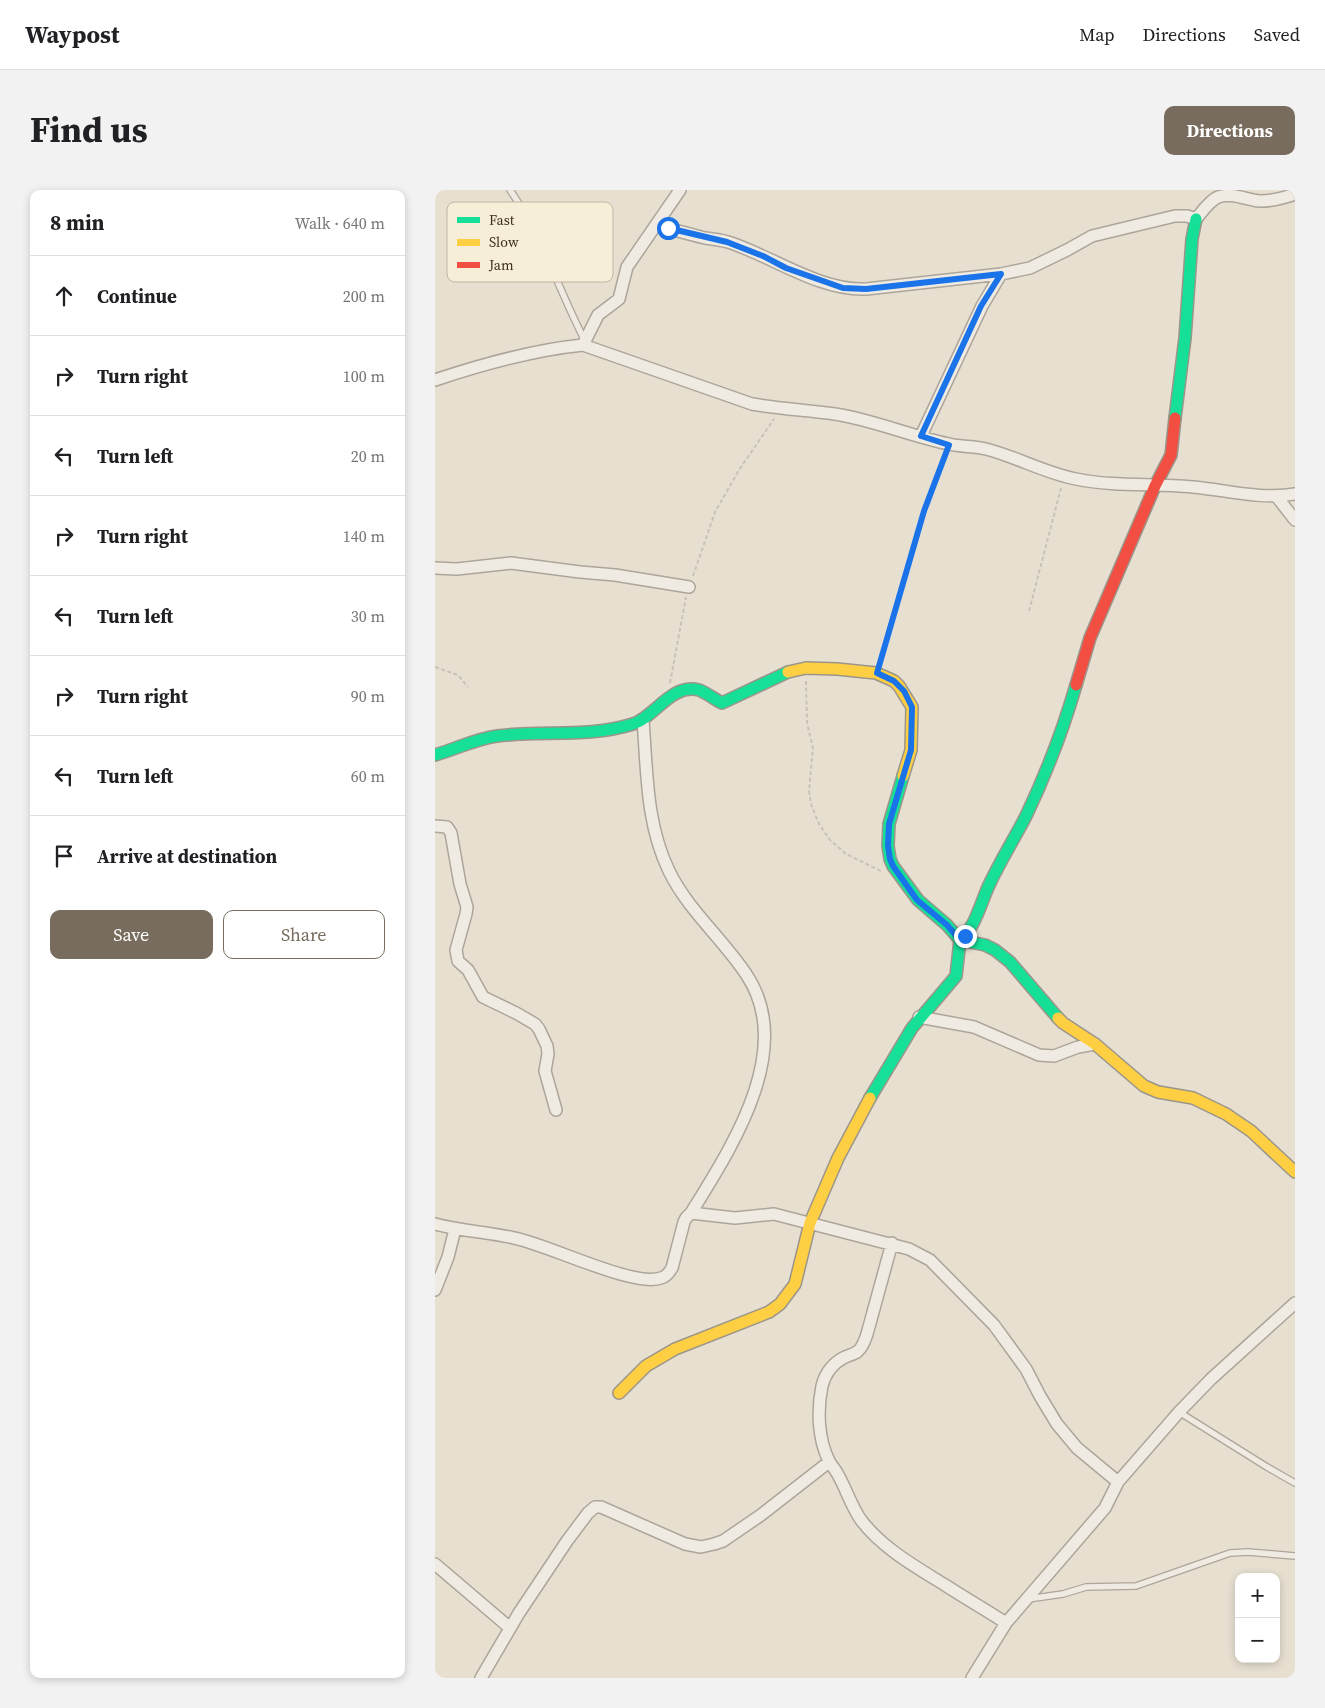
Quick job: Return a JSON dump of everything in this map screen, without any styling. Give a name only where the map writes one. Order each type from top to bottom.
[{"type":"street","points":[[584,343],[598,315],[619,299],[627,267],[680,190]]},
{"type":"street","points":[[619,1393],[646,1366],[675,1349],[769,1312],[780,1304],[795,1284],[810,1223],[838,1158],[870,1098],[919,1018],[956,976],[960,940],[965,936],[975,918],[990,883],[1026,815],[1064,727],[1090,638],[1155,486],[1171,455],[1185,338],[1192,239],[1196,219],[1205,208],[1219,197],[1232,196],[1261,201],[1295,194]]},
{"type":"street","points":[[657,225],[727,242],[763,256],[786,268],[843,288],[866,289],[1001,274],[1030,268],[1092,236],[1175,216],[1187,216],[1196,219]]},
{"type":"street","points":[[921,436],[981,306],[1001,274]]},
{"type":"street","points":[[435,380],[527,353],[584,343],[658,372],[752,404],[781,409],[836,414],[949,445],[972,446],[993,451],[1064,476],[1093,481],[1213,489],[1277,497],[1295,494]]},
{"type":"street","points":[[1277,497],[1295,520]]},
{"type":"street","points":[[435,568],[457,569],[511,564],[615,575],[689,586]]},
{"type":"street","points":[[435,755],[497,736],[598,731],[617,728],[643,720],[667,700],[681,692],[701,690],[715,701],[721,702],[792,670],[806,668],[837,669],[877,673],[894,681],[904,691],[912,707],[911,750],[889,824],[888,846],[893,866],[917,900],[947,925],[960,940],[985,945],[1010,962],[1029,987],[1063,1023],[1095,1044],[1152,1091],[1190,1097],[1225,1112],[1247,1128],[1295,1172]]},
{"type":"street","points":[[435,1224],[455,1230],[514,1238],[538,1244],[597,1266],[640,1278],[655,1280],[662,1278],[672,1268],[686,1218],[691,1213],[736,1136],[763,1066],[765,1032],[763,1014],[758,993],[747,975],[729,950],[685,899],[669,871],[656,840],[649,804],[643,720]]},
{"type":"street","points":[[435,826],[447,827],[451,833],[460,884],[467,907],[456,950],[456,957],[468,970],[483,996],[535,1024],[539,1029],[547,1046],[545,1077],[556,1110]]},
{"type":"street","points":[[919,1018],[974,1027],[1039,1056],[1054,1056],[1079,1047],[1095,1044]]},
{"type":"street","points":[[691,1213],[735,1218],[774,1214],[892,1243],[920,1253],[930,1260],[994,1325],[1026,1369],[1057,1424],[1077,1448],[1118,1482]]},
{"type":"street","points":[[435,1290],[448,1257],[455,1230]]},
{"type":"street","points":[[892,1243],[863,1345],[858,1351],[843,1358],[832,1367],[822,1386],[819,1416],[822,1442],[829,1462],[861,1519],[876,1536],[919,1569],[1006,1623]]},
{"type":"street","points":[[972,1678],[1006,1623],[1105,1508],[1118,1482],[1179,1412],[1211,1379],[1295,1303]]},
{"type":"street","points":[[481,1678],[510,1628],[567,1541],[588,1513],[595,1507],[601,1507],[685,1544],[701,1546],[714,1544],[723,1541],[761,1515],[829,1462]]},
{"type":"street","points":[[435,1564],[510,1628]]},
{"type":"lane","points":[[510,190],[518,202]]},
{"type":"lane","points":[[557,282],[584,343]]},
{"type":"lane","points":[[1179,1412],[1295,1483]]},
{"type":"lane","points":[[1028,1599],[1063,1594],[1086,1587],[1136,1586],[1230,1553],[1248,1552],[1295,1556]]},
{"type":"path","points":[[667,700],[683,603],[715,512],[739,470],[781,409]]},
{"type":"path","points":[[877,673],[924,511],[949,445]]},
{"type":"path","points":[[1029,611],[1064,476]]},
{"type":"path","points":[[435,667],[458,675],[468,687]]},
{"type":"path","points":[[806,668],[807,723],[813,748],[809,791],[811,804],[819,824],[829,840],[846,854],[889,875]]},
{"type":"traffic: fast","points":[[1175,418],[1185,338],[1192,239],[1196,219]]},
{"type":"traffic: fast","points":[[435,755],[489,737],[514,734],[599,731],[616,728],[641,720],[680,691],[689,689],[699,690],[722,703],[788,672]]},
{"type":"traffic: fast","points":[[903,776],[889,824],[888,846],[890,859],[918,900],[947,925],[960,940],[966,935],[974,921],[990,883],[1026,816],[1060,735],[1076,685]]},
{"type":"traffic: fast","points":[[870,1098],[912,1028],[956,976],[960,940],[985,945],[995,950],[1010,962],[1058,1018]]},
{"type":"traffic: slow","points":[[788,672],[806,668],[837,669],[876,673],[894,681],[912,707],[911,750],[903,776]]},
{"type":"traffic: slow","points":[[1058,1018],[1095,1044],[1144,1086],[1158,1092],[1193,1098],[1226,1114],[1251,1131],[1295,1172]]},
{"type":"traffic: slow","points":[[619,1393],[646,1366],[675,1349],[769,1312],[780,1304],[795,1284],[810,1223],[838,1158],[870,1098]]},
{"type":"traffic: jam","points":[[1076,685],[1090,638],[1155,486],[1171,455],[1175,418]]},
{"type":"route","points":[[668,228],[727,242],[763,256],[786,268],[843,288],[866,289],[1001,274],[981,306],[921,436],[949,445],[924,511],[877,673],[894,681],[904,691],[912,707],[911,750],[889,824],[888,846],[890,859],[917,900],[947,925],[960,940],[965,936]]}]
